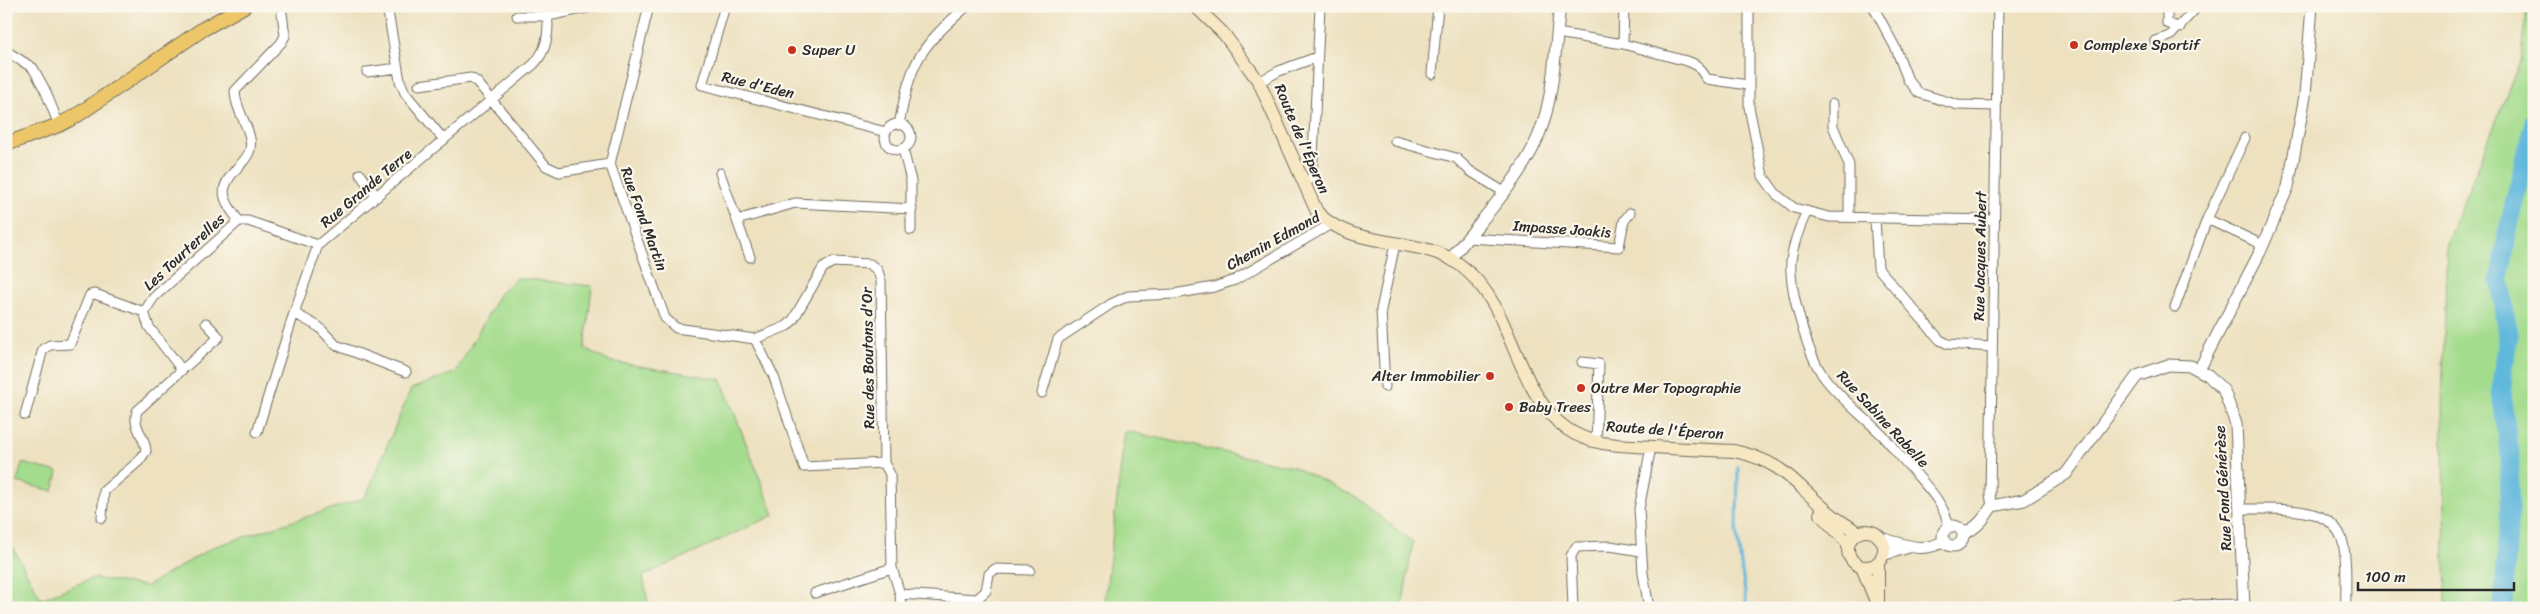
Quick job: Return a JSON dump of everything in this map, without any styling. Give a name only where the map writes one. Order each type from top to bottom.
[{"type":"main road","points":[[6,144],[60,125],[105,97],[203,29],[244,6]]},
{"type":"main road","name":"Route de l'Éperon","points":[[1195,6],[1224,34],[1260,82],[1312,203],[1323,218],[1331,224],[1359,235],[1451,259],[1480,284],[1492,302],[1532,386],[1544,405],[1567,429],[1596,442],[1616,446],[1734,451],[1757,458],[1780,468],[1836,518],[1858,533]]},
{"type":"main road","name":"Route de l'Éperon","points":[[1757,458],[1827,520],[1848,544]]},
{"type":"main road","points":[[1868,532],[1879,538],[1882,544],[1878,608],[1862,567],[1850,558],[1848,544],[1858,533],[1868,532]]},
{"type":"main road","points":[[1862,567],[1870,566],[1880,558]]},
{"type":"street","points":[[281,6],[285,36],[281,44],[235,91],[235,103],[251,142],[247,158],[230,176],[224,186],[224,198],[238,221],[248,221],[318,245]]},
{"type":"street","points":[[387,6],[400,81],[405,92],[444,140]]},
{"type":"street","name":"Rue Grande Terre","points":[[257,432],[294,313],[318,245],[377,197],[543,54],[548,16],[546,6]]},
{"type":"street","points":[[517,16],[548,16],[596,6]]},
{"type":"street","name":"Rue Fond Martin","points":[[649,6],[610,164],[664,318],[676,328],[755,339]]},
{"type":"street","name":"Rue d'Eden","points":[[725,6],[702,85],[886,132]]},
{"type":"street","points":[[899,124],[908,77],[916,60],[930,40],[967,6]]},
{"type":"street","points":[[1312,179],[1320,6]]},
{"type":"street","points":[[1432,74],[1438,6]]},
{"type":"street","points":[[1451,259],[1504,192],[1532,149],[1541,128],[1553,75],[1560,6]]},
{"type":"street","points":[[1623,44],[1624,6]]},
{"type":"street","points":[[1750,6],[1748,85],[1754,139],[1763,176],[1776,194],[1794,208],[1829,217],[1994,220]]},
{"type":"street","points":[[1873,6],[1896,49],[1908,80],[1920,93],[1958,105],[1996,106]]},
{"type":"street","name":"Rue Jacques Aubert","points":[[1992,506],[1990,495],[1998,6]]},
{"type":"street","points":[[2167,6],[2167,23],[2180,28]]},
{"type":"street","points":[[2155,41],[2170,36],[2180,28],[2198,6]]},
{"type":"street","points":[[1963,534],[1974,529],[1986,518],[1992,506],[2024,500],[2066,474],[2137,376],[2168,365],[2182,364],[2199,370],[2263,245],[2288,187],[2305,96],[2312,6]]},
{"type":"street","points":[[1557,33],[1623,44],[1690,62],[1698,66],[1708,79],[1716,82],[1748,85]]},
{"type":"street","points":[[6,52],[33,68],[60,125]]},
{"type":"street","points":[[1260,82],[1285,68],[1317,57]]},
{"type":"street","points":[[367,72],[398,68]]},
{"type":"street","points":[[419,85],[471,78],[477,82],[546,166],[559,172],[610,164]]},
{"type":"street","points":[[1833,104],[1833,126],[1849,164],[1849,218]]},
{"type":"street","points":[[899,124],[906,128],[910,135],[909,143],[903,149],[894,150],[887,145],[886,132],[891,126],[899,124]]},
{"type":"street","points":[[2175,307],[2207,218],[2245,138]]},
{"type":"street","points":[[1395,140],[1456,158],[1470,171],[1504,192]]},
{"type":"street","points":[[903,149],[911,181],[911,230]]},
{"type":"street","points":[[720,173],[750,257]]},
{"type":"street","points":[[360,174],[377,197]]},
{"type":"street","points":[[737,220],[795,203],[912,209]]},
{"type":"street","name":"Rue Sabine Rabelle","points":[[1806,211],[1795,237],[1791,264],[1794,292],[1807,343],[1814,360],[1832,387],[1885,438],[1938,500],[1946,515],[1948,526]]},
{"type":"street","name":"Impasse Joakis","points":[[1467,238],[1619,247],[1624,221],[1630,213]]},
{"type":"street","points":[[2207,218],[2263,245]]},
{"type":"street","points":[[1875,219],[1878,268],[1940,340],[1948,344],[1992,347]]},
{"type":"street","name":"Les Tourterelles","points":[[182,370],[149,327],[144,312],[154,297],[238,221]]},
{"type":"street","name":"Chemin Edmond","points":[[1042,393],[1058,339],[1111,304],[1128,296],[1174,294],[1214,287],[1235,280],[1331,224]]},
{"type":"street","points":[[1385,387],[1381,310],[1395,244]]},
{"type":"street","name":"Rue des Boutons d'Or","points":[[755,339],[787,326],[793,320],[823,268],[832,262],[870,264],[878,271],[881,281],[884,463],[890,474],[892,568],[900,594],[901,608]]},
{"type":"street","points":[[25,415],[44,349],[50,345],[70,344],[90,295],[95,294],[144,312]]},
{"type":"street","points":[[294,313],[319,327],[336,345],[406,372]]},
{"type":"street","points":[[102,518],[104,491],[139,461],[146,450],[146,444],[137,430],[134,420],[136,411],[219,337],[206,323]]},
{"type":"street","points":[[755,339],[774,377],[804,467],[884,463]]},
{"type":"street","points":[[1582,362],[1599,364],[1596,442]]},
{"type":"street","name":"Rue Fond Générèse","points":[[2199,370],[2224,391],[2236,424],[2244,606]]},
{"type":"street","points":[[1649,608],[1641,551],[1639,509],[1651,447]]},
{"type":"street","points":[[2239,509],[2314,512],[2335,527],[2344,544],[2346,608]]},
{"type":"street","points":[[1948,526],[1955,526],[1963,534],[1962,541],[1956,546],[1949,546],[1944,541],[1943,532],[1948,526]]},
{"type":"street","points":[[1879,538],[1909,547],[1932,548],[1944,541]]},
{"type":"street","points":[[1573,608],[1571,556],[1576,546],[1610,546],[1641,551]]},
{"type":"street","points":[[1880,558],[1909,547]]},
{"type":"street","points":[[815,593],[892,568]]},
{"type":"street","points":[[900,594],[978,599],[986,591],[989,574],[995,569],[1030,570]]},
{"type":"street","points":[[2180,608],[2188,605],[2244,606]]},
{"type":"green space","points":[[2527,6],[2534,6],[2534,608],[2446,608],[2442,402],[2447,244],[2520,61]]},
{"type":"green space","points":[[517,278],[592,286],[585,348],[608,361],[721,379],[774,515],[643,576],[649,608],[6,608],[6,535],[41,599],[93,578],[147,586],[213,547],[365,498],[411,389],[456,372],[500,293]]},
{"type":"green space","points":[[1125,431],[1294,467],[1355,497],[1413,542],[1402,608],[1104,608]]},
{"type":"green space","points":[[22,463],[58,472],[53,491],[17,482]]},
{"type":"waterway","points":[[2503,608],[2509,513],[2510,454],[2501,393],[2508,335],[2500,279],[2507,234],[2534,121]]},
{"type":"waterway","points":[[1738,467],[1737,535],[1747,608]]},
{"type":"place","name":"Complexe Sportif","points":[[2074,45]]},
{"type":"place","name":"Super U","points":[[792,50]]},
{"type":"place","name":"Alter Immobilier","points":[[1490,376]]},
{"type":"place","name":"Outre Mer Topographie","points":[[1581,388]]},
{"type":"place","name":"Baby Trees","points":[[1509,407]]}]
